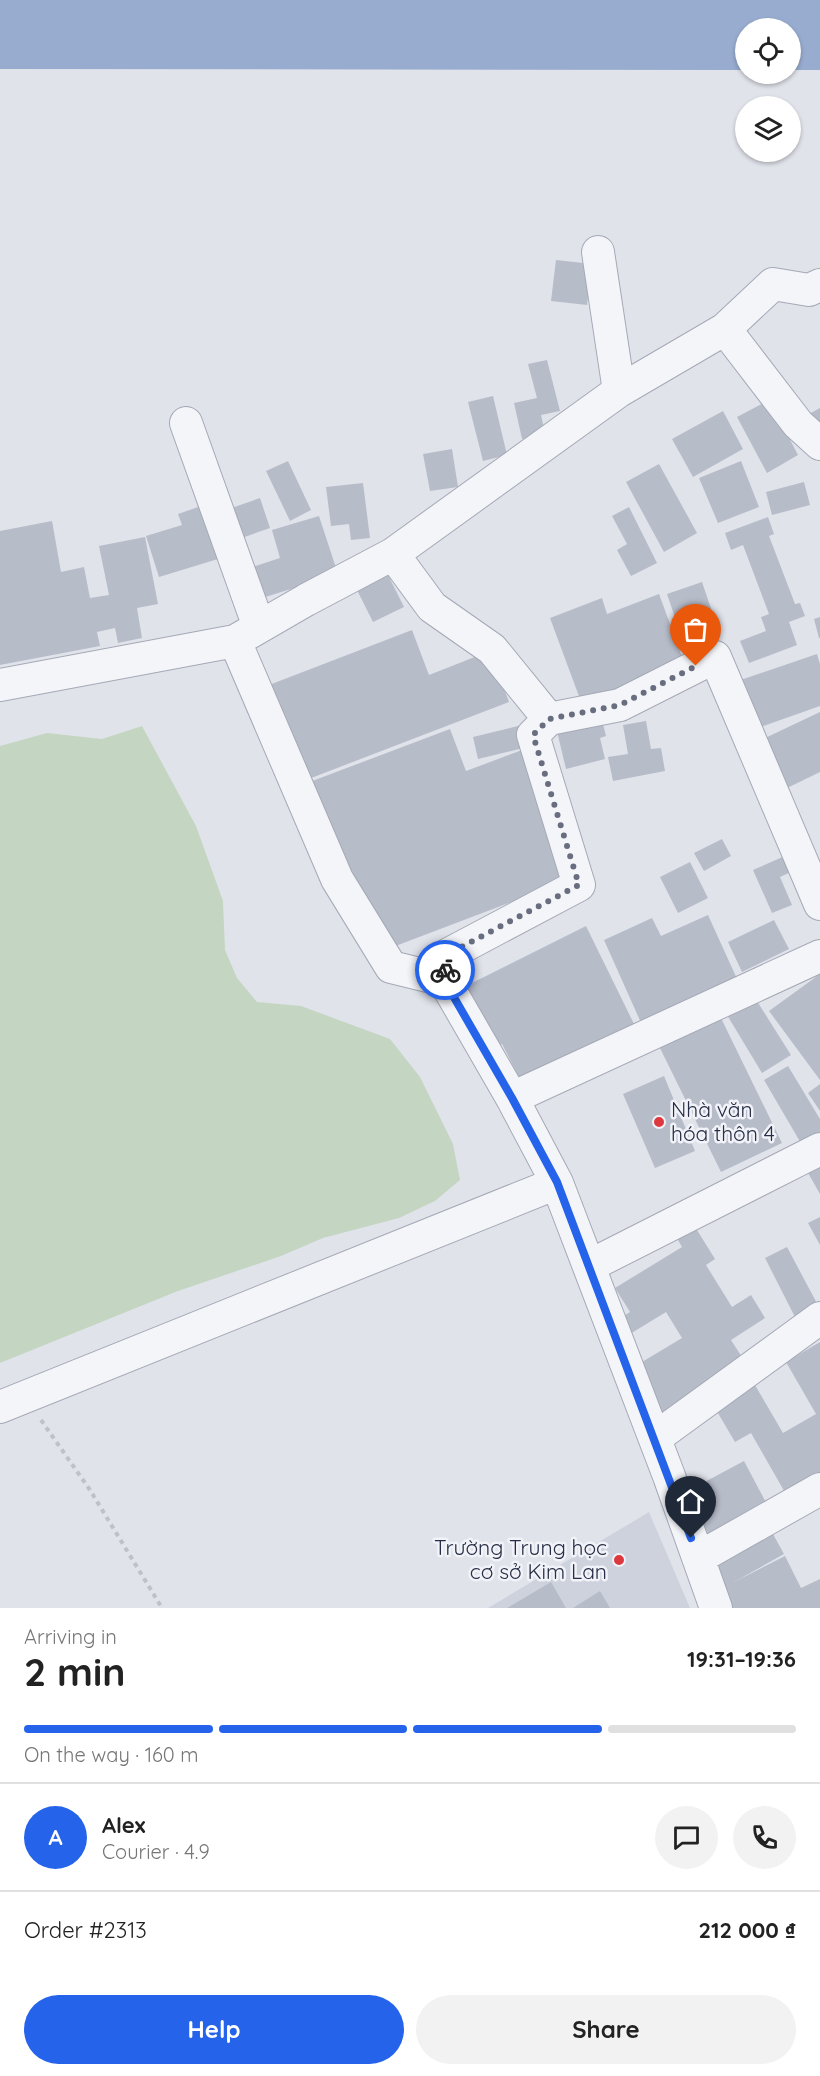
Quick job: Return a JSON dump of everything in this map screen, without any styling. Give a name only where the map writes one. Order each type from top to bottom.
[{"type":"street","points":[[598,252],[619,391]]},
{"type":"street","points":[[0,685],[247,634],[393,554],[619,391],[725,329],[773,284],[809,290],[820,285]]},
{"type":"street","points":[[725,329],[798,424],[820,444]]},
{"type":"street","points":[[186,423],[247,634],[337,879],[391,967],[444,980]]},
{"type":"street","points":[[393,554],[432,607],[492,649],[549,719]]},
{"type":"street","points":[[716,1608],[557,1182],[444,980],[448,954],[579,885],[533,735],[549,719],[620,705],[715,657],[820,904]]},
{"type":"street","points":[[512,1098],[820,956]]},
{"type":"street","points":[[589,1266],[820,1149]]},
{"type":"street","points":[[12,1402],[557,1182]]},
{"type":"street","points":[[654,1438],[820,1318]]},
{"type":"street","points":[[698,1558],[820,1489]]},
{"type":"path","points":[[12,1402],[90,1490],[162,1608]]},
{"type":"shaded area","name":"Trường Trung học cơ sở Kim Lan","points":[[649,1512],[690,1608],[488,1608]]},
{"type":"green space","points":[[142,726],[196,826],[223,901],[225,950],[237,978],[257,1002],[301,1006],[390,1039],[420,1077],[453,1144],[460,1180],[435,1201],[399,1218],[323,1238],[281,1256],[178,1291],[0,1363],[0,746],[47,733],[102,739]]},
{"type":"water","points":[[0,0],[820,0],[820,70],[801,70],[801,18],[735,18],[735,70],[0,69]]},
{"type":"building","points":[[556,260],[592,264],[587,305],[551,301]]},
{"type":"building","points":[[547,360],[560,411],[541,415],[545,433],[522,439],[514,403],[537,398],[528,364]]},
{"type":"building","points":[[493,396],[507,455],[483,461],[468,402]]},
{"type":"building","points":[[769,400],[798,455],[767,473],[737,417]]},
{"type":"building","points":[[820,408],[820,439],[807,415]]},
{"type":"building","points":[[723,411],[743,449],[693,477],[672,439]]},
{"type":"building","points":[[452,449],[458,487],[430,491],[423,454]]},
{"type":"building","points":[[288,461],[311,510],[290,521],[266,471]]},
{"type":"building","points":[[741,461],[759,507],[718,523],[699,478]]},
{"type":"building","points":[[659,464],[697,533],[664,552],[626,482]]},
{"type":"building","points":[[804,482],[810,505],[772,515],[766,492]]},
{"type":"building","points":[[363,483],[370,538],[351,540],[349,524],[331,526],[326,487]]},
{"type":"building","points":[[260,498],[270,528],[233,541],[223,511]]},
{"type":"building","points":[[201,506],[218,559],[159,577],[146,536],[182,525],[178,514]]},
{"type":"building","points":[[629,507],[657,563],[631,576],[617,550],[627,544],[612,516]]},
{"type":"building","points":[[319,516],[338,574],[256,600],[246,569],[280,558],[272,530]]},
{"type":"building","points":[[768,517],[774,534],[769,536],[795,604],[800,603],[805,616],[789,622],[797,645],[749,663],[740,641],[766,631],[761,617],[769,614],[743,545],[731,550],[725,533]]},
{"type":"building","points":[[52,521],[61,572],[84,567],[90,598],[109,595],[99,546],[145,537],[158,604],[137,608],[142,638],[118,643],[115,628],[97,632],[100,646],[0,665],[0,531]]},
{"type":"building","points":[[385,569],[404,607],[373,622],[354,584]]},
{"type":"building","points":[[702,582],[719,632],[684,644],[667,594]]},
{"type":"building","points":[[659,594],[687,670],[602,702],[599,692],[580,699],[550,618],[602,598],[607,614]]},
{"type":"building","points":[[820,617],[820,638],[819,638],[814,619]]},
{"type":"building","points":[[412,630],[429,675],[490,651],[509,702],[306,780],[269,685]]},
{"type":"building","points":[[817,654],[820,664],[820,706],[752,730],[735,682]]},
{"type":"building","points":[[600,712],[606,736],[600,738],[605,759],[566,769],[555,723]]},
{"type":"building","points":[[820,712],[820,772],[783,790],[759,741]]},
{"type":"building","points":[[646,721],[651,749],[661,748],[665,771],[613,781],[608,757],[628,754],[623,725]]},
{"type":"building","points":[[526,724],[532,746],[478,759],[473,737]]},
{"type":"building","points":[[450,729],[466,771],[522,750],[572,879],[385,950],[307,783]]},
{"type":"building","points":[[722,839],[731,856],[704,871],[694,853]]},
{"type":"building","points":[[787,855],[793,871],[780,877],[792,905],[772,913],[753,870]]},
{"type":"building","points":[[690,862],[708,898],[678,913],[660,877]]},
{"type":"building","points":[[708,915],[738,981],[642,1025],[604,940],[652,918],[661,936]]},
{"type":"building","points":[[774,920],[789,949],[742,972],[728,942]]},
{"type":"building","points":[[586,926],[636,1028],[523,1085],[502,1044],[497,1046],[466,986]]},
{"type":"building","points":[[820,974],[820,1080],[769,1011]]},
{"type":"building","points":[[755,998],[791,1055],[762,1073],[727,1015]]},
{"type":"building","points":[[720,1016],[782,1143],[721,1172],[659,1046]]},
{"type":"building","points":[[788,1066],[820,1119],[820,1134],[802,1145],[764,1080]]},
{"type":"building","name":"Nhà văn hóa thôn 4","points":[[664,1076],[695,1151],[655,1168],[623,1094]]},
{"type":"building","points":[[820,1084],[820,1111],[808,1093]]},
{"type":"building","points":[[820,1155],[820,1194],[803,1164]]},
{"type":"building","points":[[820,1217],[820,1245],[808,1223]]},
{"type":"building","points":[[692,1222],[715,1259],[706,1265],[732,1307],[751,1295],[765,1318],[731,1340],[747,1365],[660,1418],[637,1365],[682,1338],[666,1312],[630,1334],[620,1318],[630,1312],[615,1288],[682,1247],[674,1233]]},
{"type":"building","points":[[787,1247],[820,1309],[797,1321],[765,1258]]},
{"type":"building","points":[[820,1342],[820,1486],[791,1503],[751,1433],[735,1442],[715,1408],[755,1385],[783,1433],[816,1414],[786,1362]]},
{"type":"building","points":[[744,1461],[772,1514],[714,1545],[686,1492]]},
{"type":"building","points":[[768,1525],[784,1554],[734,1582],[785,1556],[801,1588],[820,1579],[820,1608],[731,1608],[707,1558]]},
{"type":"building","points":[[551,1582],[566,1608],[507,1608]]},
{"type":"building","points":[[600,1591],[610,1608],[573,1608]]},
{"type":"way so far","points":[[445,970],[448,954],[579,885],[533,735],[549,719],[620,705],[696,666]]},
{"type":"place","name":"Nhà văn hóa thôn 4","points":[[659,1122]]},
{"type":"place","name":"Trường Trung học cơ sở Kim Lan","points":[[619,1560]]},
{"type":"route","points":[[445,970],[444,980],[557,1182],[691,1538]]}]
